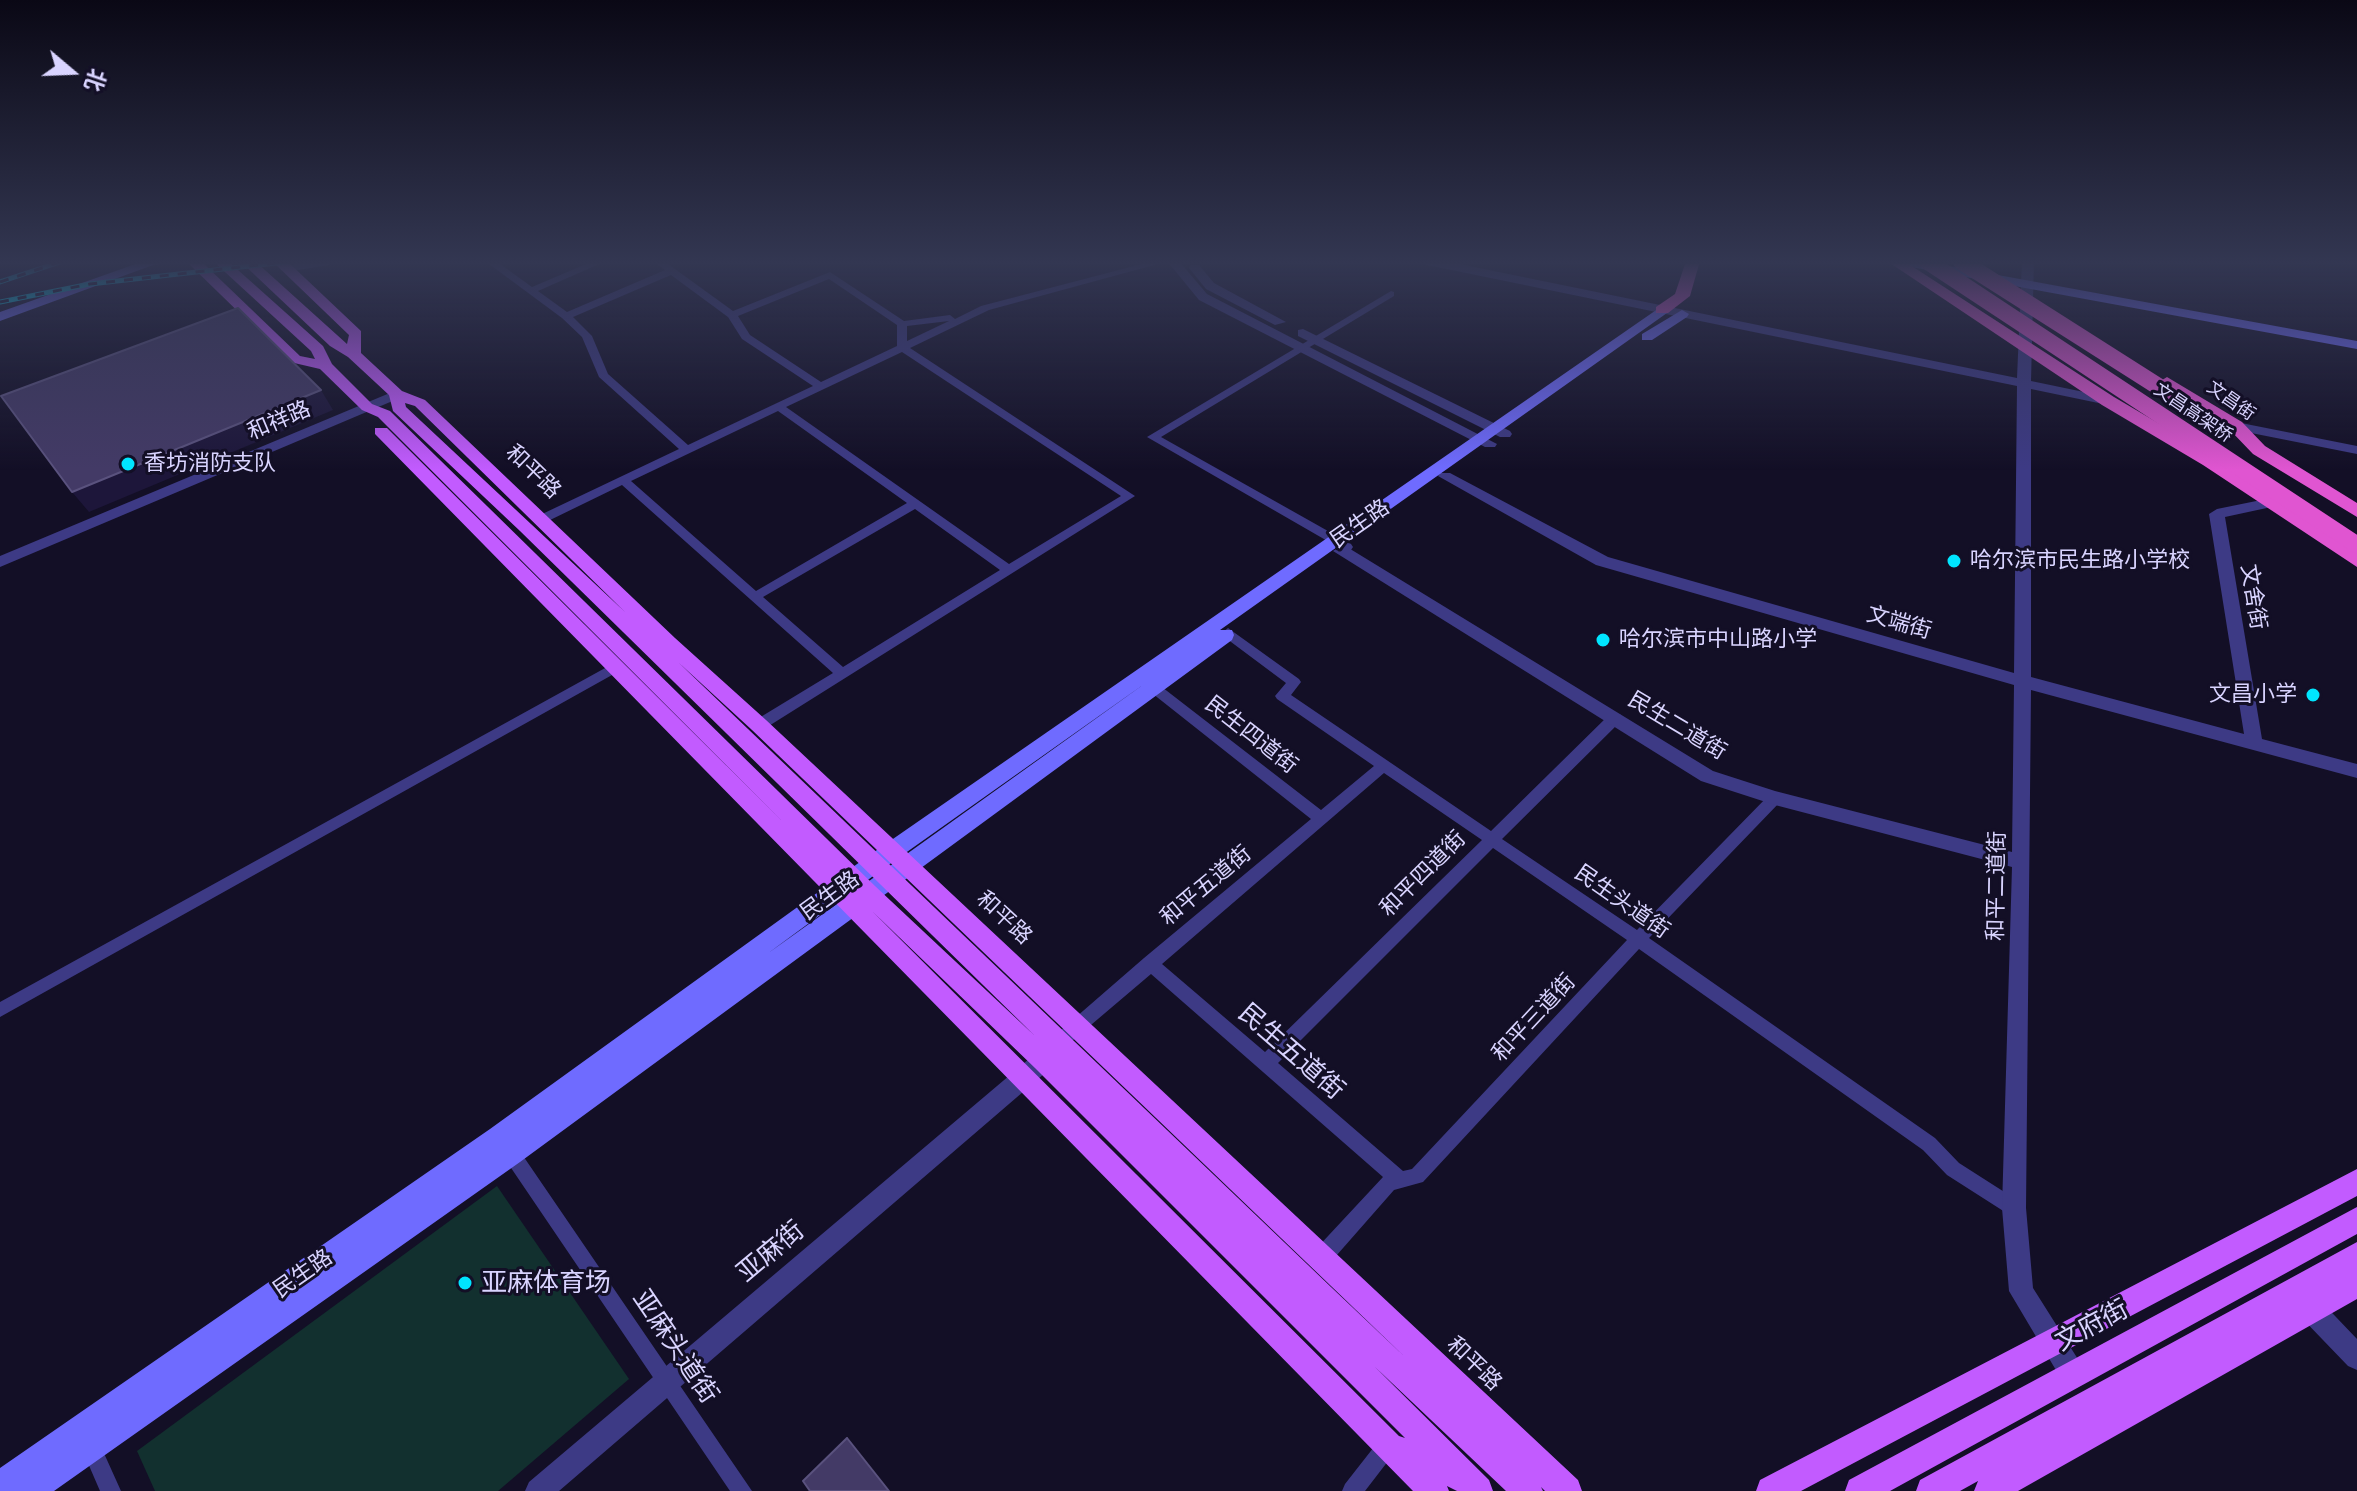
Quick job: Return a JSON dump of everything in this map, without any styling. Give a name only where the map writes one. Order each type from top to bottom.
[{"type":"highway","points":[[2000,331],[2210,462],[2357,561]]},
{"type":"highway","points":[[2011,331],[2106,396]]},
{"type":"highway","name":"文昌高架桥","points":[[2032,331],[2357,545]]},
{"type":"highway","name":"文昌高架桥","points":[[2053,331],[2357,528]]},
{"type":"highway","name":"文昌街","points":[[2070,331],[2357,511]]},
{"type":"highway","name":"文昌街","points":[[2094,331],[2236,426],[2259,450]]},
{"type":"main road","points":[[265,331],[295,359],[325,366]]},
{"type":"main road","points":[[286,331],[325,366]]},
{"type":"main road","name":"和平路","points":[[297,331],[318,349],[325,366],[367,407],[384,414],[609,635],[664,676],[871,878],[1060,1043],[1528,1491]]},
{"type":"main road","name":"和平路","points":[[322,331],[397,394],[420,403],[668,643],[759,725],[1023,1077],[1434,1491]]},
{"type":"main road","points":[[339,331],[347,338],[353,354]]},
{"type":"main road","points":[[352,331],[356,334],[353,354]]},
{"type":"main road","name":"民生路","points":[[28,1491],[511,1153],[871,878],[1153,687],[1492,436],[1645,331]]},
{"type":"main road","points":[[2276,331],[2357,345]]},
{"type":"main road","points":[[2305,331],[2357,339]]},
{"type":"main road","name":"和平路","points":[[397,394],[398,408],[627,627],[664,676]]},
{"type":"main road","name":"和平路","points":[[367,407],[371,420],[616,667],[871,878],[1060,1043],[1322,1257],[1567,1491]]},
{"type":"main road","name":"民生路","points":[[0,1486],[1445,476],[1492,436]]},
{"type":"main road","points":[[609,635],[616,667],[664,676],[668,643],[627,627]]},
{"type":"main road","name":"和平路","points":[[1060,1043],[1473,1486]]},
{"type":"main road","points":[[1771,1491],[2357,1182]]},
{"type":"main road","name":"文府街","points":[[1860,1491],[2357,1220]]},
{"type":"main road","points":[[1989,1491],[2302,1300],[2357,1255]]},
{"type":"main road","points":[[1931,1491],[2302,1300],[2357,1284]]},
{"type":"main road","points":[[1432,1401],[1510,1437]]},
{"type":"main road","points":[[1388,1445],[1473,1486]]},
{"type":"street","points":[[581,331],[587,336],[603,375],[688,451]]},
{"type":"street","points":[[742,331],[746,337],[820,386]]},
{"type":"street","points":[[902,331],[902,347]]},
{"type":"street","points":[[542,519],[937,331]]},
{"type":"street","points":[[1280,331],[1309,343]]},
{"type":"street","points":[[1287,331],[1492,436]]},
{"type":"street","name":"民生二道街","points":[[1330,331],[1153,437],[1341,547],[1707,776],[1775,798],[2022,862]]},
{"type":"street","points":[[1763,331],[2024,384],[2106,396]]},
{"type":"street","name":"和平二道街","points":[[2027,331],[2024,384],[2022,862],[2014,1208],[2021,1291],[2072,1373]]},
{"type":"street","points":[[759,725],[1129,496],[902,347]]},
{"type":"street","name":"和祥路","points":[[0,562],[397,394]]},
{"type":"street","points":[[778,406],[1009,570]]},
{"type":"street","points":[[2236,426],[2357,450]]},
{"type":"street","name":"文端街","points":[[1445,476],[1602,561],[2022,681],[2357,771]]},
{"type":"street","points":[[625,482],[842,674]]},
{"type":"street","name":"文舍街","points":[[2254,742],[2217,514],[2271,503]]},
{"type":"street","points":[[754,597],[915,504]]},
{"type":"street","name":"民生头道街","points":[[1228,633],[1294,682],[1282,696],[1638,939],[1929,1144],[1953,1169],[2014,1208]]},
{"type":"street","points":[[0,1010],[616,667]]},
{"type":"street","name":"民生四道街","points":[[1153,687],[1321,818]]},
{"type":"street","name":"和平四道街","points":[[1265,1064],[1615,718]]},
{"type":"street","name":"和平五道街","points":[[1060,1043],[1383,766]]},
{"type":"street","name":"和平三道街","points":[[1322,1257],[1389,1183],[1417,1176],[1638,939],[1775,798]]},
{"type":"street","name":"民生五道街","points":[[1150,963],[1399,1179]]},
{"type":"street","name":"亚麻街","points":[[538,1491],[1060,1043]]},
{"type":"street","name":"亚麻头道街","points":[[511,1153],[742,1491]]},
{"type":"street","points":[[2302,1300],[2357,1357]]},
{"type":"street","points":[[1352,1491],[1388,1445]]},
{"type":"street","points":[[91,1447],[111,1491]]},
{"type":"green space","name":"亚麻体育场","points":[[497,1186],[629,1379],[498,1491],[155,1491],[137,1451]]},
{"type":"building","name":"香坊消防支队","points":[[177,331],[261,331],[321,390],[72,492],[1,396]]},
{"type":"building","points":[[847,1438],[889,1491],[810,1491],[803,1481]]},
{"type":"place","name":"香坊消防支队","points":[[128,464]]},
{"type":"place","name":"哈尔滨市民生路小学校","points":[[1954,561]]},
{"type":"place","name":"哈尔滨市中山路小学","points":[[1603,640]]},
{"type":"place","name":"文昌小学","points":[[2313,695]]},
{"type":"place","name":"亚麻体育场","points":[[465,1283]]}]
